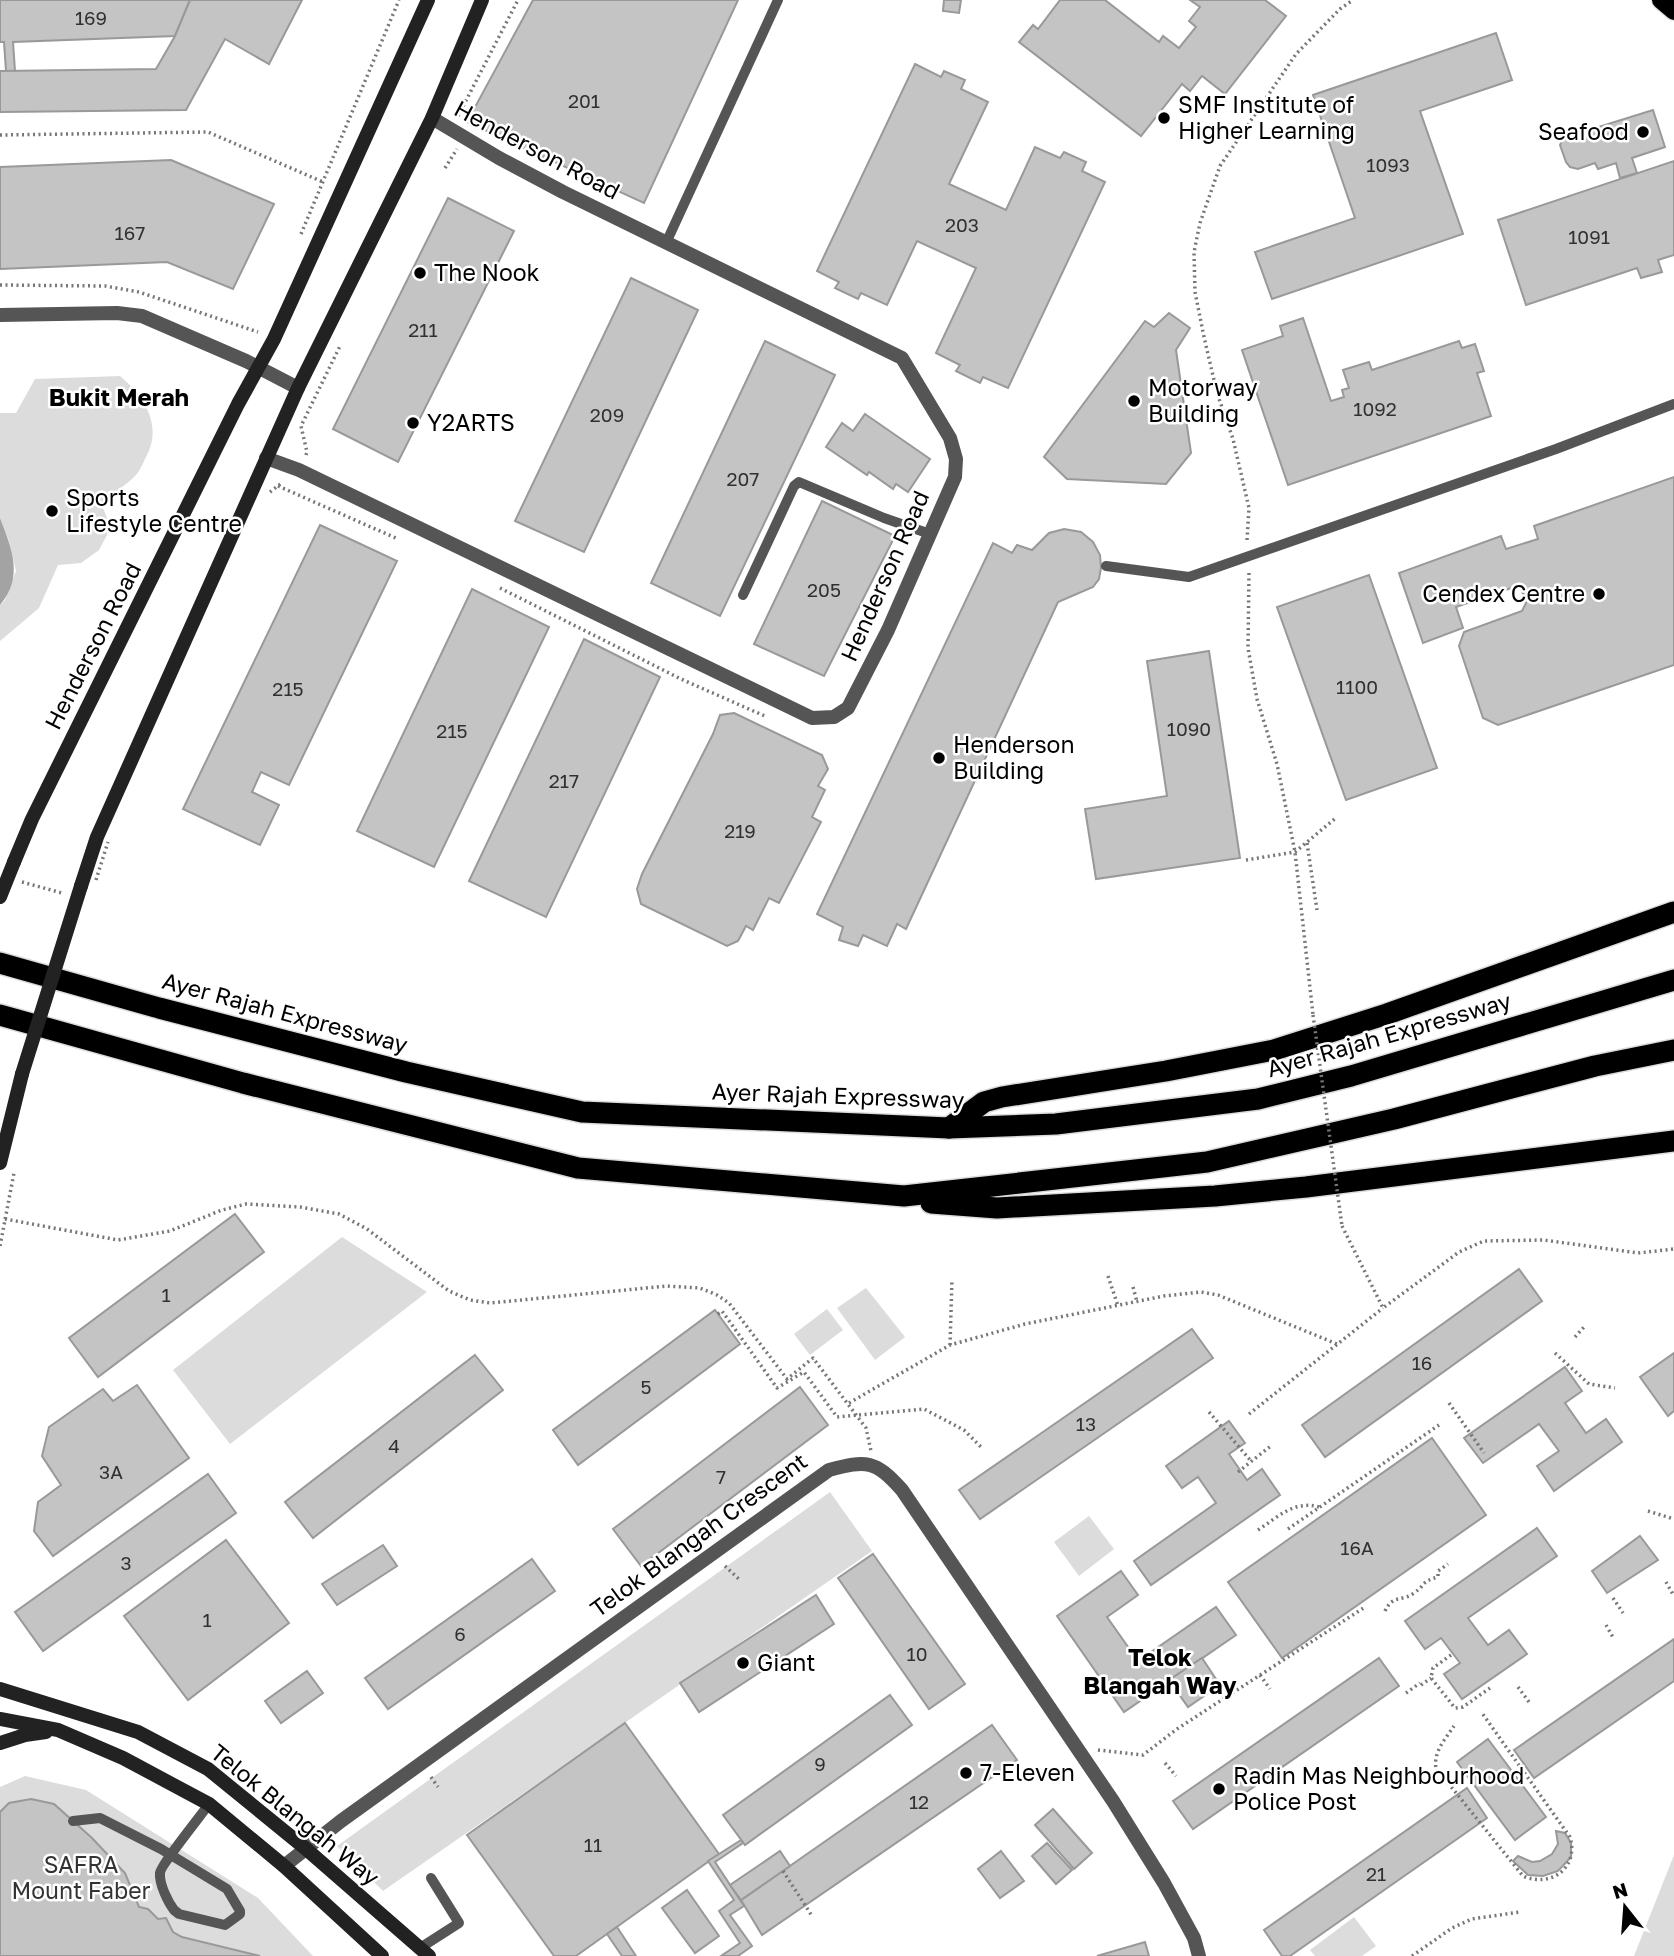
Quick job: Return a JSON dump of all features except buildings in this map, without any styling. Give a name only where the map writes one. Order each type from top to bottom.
[{"type":"highway","points":[[949,1128],[984,1102],[1002,1097],[1166,1071],[1273,1050],[1387,1014],[1674,912]]},
{"type":"highway","name":"Ayer Rajah Expressway","points":[[0,963],[159,1008],[406,1072],[582,1112],[949,1128],[1056,1124],[1258,1099],[1351,1076],[1674,980]]},
{"type":"highway","points":[[0,1014],[243,1083],[578,1168],[904,1196],[928,1202],[997,1208],[1215,1196],[1306,1187],[1674,1141]]},
{"type":"highway","points":[[904,1196],[1207,1162],[1394,1119],[1595,1066],[1674,1050]]},
{"type":"main road","name":"Henderson Road","points":[[0,897],[32,819],[285,314],[428,0]]},
{"type":"main road","name":"Henderson Road","points":[[0,1163],[22,1074],[97,837],[298,388],[432,118],[482,0]]},
{"type":"main road","points":[[1661,0],[1674,11]]},
{"type":"main road","name":"Telok Blangah Way","points":[[0,1689],[138,1732],[208,1769],[305,1848],[424,1952]]},
{"type":"main road","name":"Telok Blangah Way","points":[[0,1719],[58,1730],[123,1758],[209,1804],[284,1866],[382,1956]]},
{"type":"main road","points":[[0,1743],[25,1735],[58,1730]]},
{"type":"street","name":"Henderson Road","points":[[267,458],[299,470],[812,718],[834,717],[848,708],[888,630],[954,477],[956,458],[950,438],[902,358],[563,192],[432,118]]},
{"type":"street","points":[[0,315],[117,313],[142,316],[298,388]]},
{"type":"street","points":[[870,1464],[888,1475],[902,1490],[1107,1791],[1170,1894],[1194,1938],[1199,1956]]},
{"type":"street","name":"Telok Blangah Crescent","points":[[284,1866],[305,1848],[829,1470],[870,1464]]},
{"type":"lane","points":[[666,243],[778,0]]},
{"type":"lane","points":[[1106,566],[1189,577],[1556,449],[1674,404]]},
{"type":"lane","points":[[743,595],[794,486],[799,482],[884,518],[930,534]]},
{"type":"lane","points":[[73,1821],[100,1818],[171,1855],[213,1878],[227,1889],[239,1907],[240,1914],[229,1924],[222,1925],[179,1914],[174,1910],[160,1872],[171,1855],[209,1804]]},
{"type":"lane","points":[[424,1952],[459,1923],[431,1878]]},
{"type":"path","points":[[297,245],[398,0]]},
{"type":"path","points":[[451,130],[518,0]]},
{"type":"path","points":[[1353,0],[1340,9],[1296,54],[1220,166],[1200,223],[1194,252],[1195,292],[1204,337],[1249,508],[1246,531],[1249,557],[1248,648],[1257,699],[1277,764],[1295,852],[1308,974],[1342,1226],[1383,1308]]},
{"type":"path","points":[[0,135],[208,132],[323,182]]},
{"type":"path","points":[[445,168],[457,149]]},
{"type":"path","points":[[0,285],[105,286],[139,292],[261,332]]},
{"type":"path","points":[[269,493],[299,470],[307,452],[301,426],[342,341]]},
{"type":"path","points":[[278,486],[400,540]]},
{"type":"path","points":[[496,586],[681,679],[769,718]]},
{"type":"path","points":[[1246,860],[1295,852],[1337,817]]},
{"type":"path","points":[[108,842],[113,830]]},
{"type":"path","points":[[1307,842],[1317,910]]},
{"type":"path","points":[[13,879],[64,894]]},
{"type":"path","points":[[5,1219],[118,1240],[170,1231],[222,1210],[246,1204],[290,1206],[339,1214],[366,1229],[449,1291],[470,1300],[490,1303],[667,1286],[700,1288],[729,1303],[787,1379],[813,1358],[866,1428],[871,1441],[870,1464]]},
{"type":"path","points":[[1249,1414],[1383,1308],[1459,1252],[1483,1241],[1543,1240],[1638,1253],[1674,1249]]},
{"type":"path","points":[[1108,1276],[1118,1306]]},
{"type":"path","points":[[950,1345],[952,1279]]},
{"type":"path","points":[[1133,1287],[1137,1302]]},
{"type":"path","points":[[849,1403],[950,1345],[1016,1327],[1201,1292],[1218,1295],[1337,1344]]},
{"type":"path","points":[[718,1314],[722,1311],[778,1388],[804,1372],[837,1417],[924,1409],[964,1430],[983,1449]]},
{"type":"path","points":[[1576,1337],[1584,1327]]},
{"type":"path","points":[[1555,1353],[1589,1384],[1615,1388]]},
{"type":"path","points":[[1449,1403],[1484,1453]]},
{"type":"path","points":[[1209,1412],[1251,1461]]},
{"type":"path","points":[[1288,1529],[1439,1425]]},
{"type":"path","points":[[1238,1472],[1272,1445]]},
{"type":"path","points":[[1258,1530],[1298,1505],[1307,1503],[1319,1507]]},
{"type":"path","points":[[1648,1511],[1674,1519]]},
{"type":"path","points":[[1385,1611],[1391,1601],[1410,1596],[1423,1582],[1438,1577],[1438,1571],[1448,1564]]},
{"type":"path","points":[[728,1568],[741,1581]]},
{"type":"path","points":[[1666,1582],[1674,1596]]},
{"type":"path","points":[[1613,1598],[1623,1613]]},
{"type":"path","points":[[1087,1748],[1143,1755],[1177,1729],[1365,1607]]},
{"type":"path","points":[[1606,1625],[1614,1639]]},
{"type":"path","points":[[1451,1655],[1433,1668],[1432,1678],[1455,1708],[1463,1707],[1490,1688]]},
{"type":"path","points":[[1260,1675],[1270,1689]]},
{"type":"path","points":[[1406,1693],[1432,1678]]},
{"type":"path","points":[[1518,1687],[1529,1702]]},
{"type":"path","points":[[1454,1726],[1440,1748],[1435,1762],[1436,1768],[1523,1876],[1534,1881],[1550,1878],[1564,1870],[1571,1861],[1573,1853],[1570,1836],[1482,1713]]},
{"type":"path","points":[[1165,1763],[1176,1776]]},
{"type":"path","points":[[433,1780],[438,1787]]},
{"type":"path","points":[[783,1871],[812,1916]]},
{"type":"path","points":[[1412,1956],[1452,1928],[1472,1919],[1520,1912]]},
{"type":"green space","name":"Sports Lifestyle Centre","points":[[120,376],[137,393],[149,413],[153,434],[146,457],[135,476],[101,503],[107,518],[107,535],[99,550],[81,563],[58,565],[39,608],[0,641],[0,605],[5,600],[16,571],[0,518],[0,413],[16,413],[35,379]]},
{"type":"green space","points":[[342,1237],[427,1292],[230,1444],[173,1370]]},
{"type":"green space","points":[[866,1288],[905,1337],[875,1360],[837,1308]]},
{"type":"green space","points":[[827,1309],[843,1330],[810,1355],[794,1334]]},
{"type":"green space","points":[[830,1492],[872,1551],[383,1891],[337,1846]]},
{"type":"green space","points":[[1089,1516],[1114,1549],[1079,1576],[1054,1542]]},
{"type":"green space","name":"SAFRA Mount Faber","points":[[25,1776],[86,1790],[258,1898],[313,1956],[0,1956],[0,1787]]},
{"type":"green space","points":[[1674,1855],[1674,1956],[1634,1956]]},
{"type":"green space","points":[[1354,1917],[1376,1946],[1362,1956],[1315,1956],[1310,1950]]},
{"type":"shaded area","points":[[0,518],[12,552],[14,573],[12,584],[0,605]]},
{"type":"place","name":"SMF Institute of Higher Learning","points":[[1164,118]]},
{"type":"place","name":"Seafood","points":[[1643,132]]},
{"type":"place","name":"The Nook","points":[[420,273]]},
{"type":"place","name":"Motorway Building","points":[[1134,401]]},
{"type":"place","name":"Y2ARTS","points":[[413,423]]},
{"type":"place","name":"Sports Lifestyle Centre","points":[[52,511]]},
{"type":"place","name":"Cendex Centre","points":[[1599,594]]},
{"type":"place","name":"Henderson Building","points":[[939,758]]},
{"type":"place","name":"Giant","points":[[743,1663]]},
{"type":"place","name":"7-Eleven","points":[[966,1773]]},
{"type":"place","name":"Radin Mas Neighbourhood Police Post","points":[[1219,1789]]},
{"type":"district","name":"Bukit Merah","points":[[119,398]]},
{"type":"district","name":"Telok Blangah Way","points":[[1160,1672]]}]
